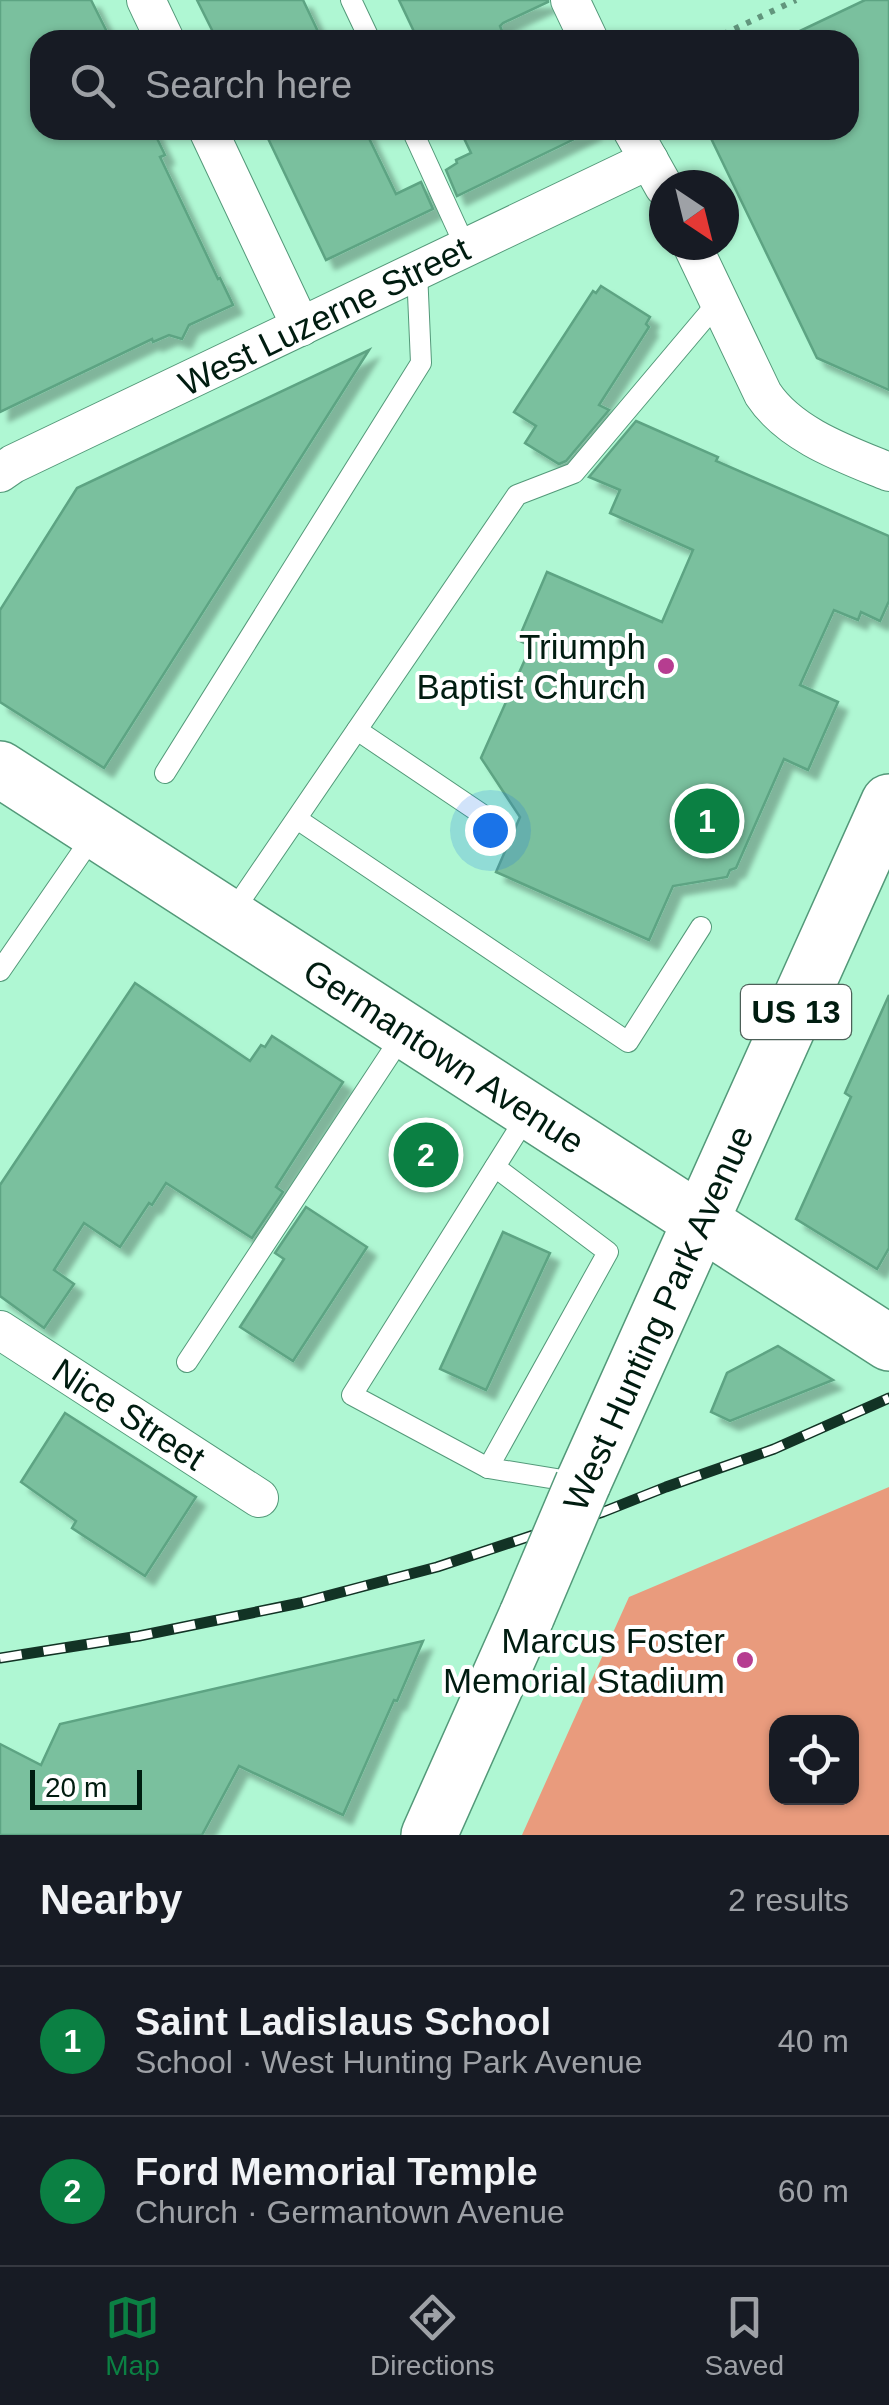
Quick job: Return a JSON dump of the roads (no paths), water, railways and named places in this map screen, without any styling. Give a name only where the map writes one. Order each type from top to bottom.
[{"type":"main road","name":"Germantown Avenue","points":[[0,770],[889,1343]]},
{"type":"main road","name":"West Hunting Park Avenue","points":[[429,1835],[889,802]]},
{"type":"street","points":[[146,0],[160,30]]},
{"type":"street","points":[[570,0],[584,30]]},
{"type":"street","points":[[213,140],[301,327]]},
{"type":"street","name":"West Luzerne Street","points":[[0,473],[648,159]]},
{"type":"street","points":[[699,260],[763,394],[781,417],[840,451],[889,472]]},
{"type":"street","name":"Nice Street","points":[[0,1330],[259,1498]]},
{"type":"lane","points":[[352,0],[366,30]]},
{"type":"lane","points":[[417,140],[466,248]]},
{"type":"lane","points":[[165,773],[420,363],[417,272]]},
{"type":"lane","points":[[229,917],[517,496],[574,472],[719,301]]},
{"type":"lane","points":[[357,730],[490,819]]},
{"type":"lane","points":[[296,819],[628,1042],[701,927]]},
{"type":"lane","points":[[0,970],[96,832]]},
{"type":"lane","points":[[187,1362],[405,1031]]},
{"type":"lane","points":[[530,1111],[352,1394],[488,1468],[583,1483]]},
{"type":"lane","points":[[488,1468],[608,1252],[495,1167]]},
{"type":"railway","points":[[0,1658],[139,1636],[300,1603],[437,1567],[774,1449],[889,1398]]},
{"type":"place","name":"Triumph Baptist Church","points":[[666,666]]},
{"type":"place","name":"Saint Ladislaus School","points":[[707,821]]},
{"type":"place","name":"Ford Memorial Temple","points":[[426,1155]]},
{"type":"place","name":"Marcus Foster Memorial Stadium","points":[[745,1660]]}]
